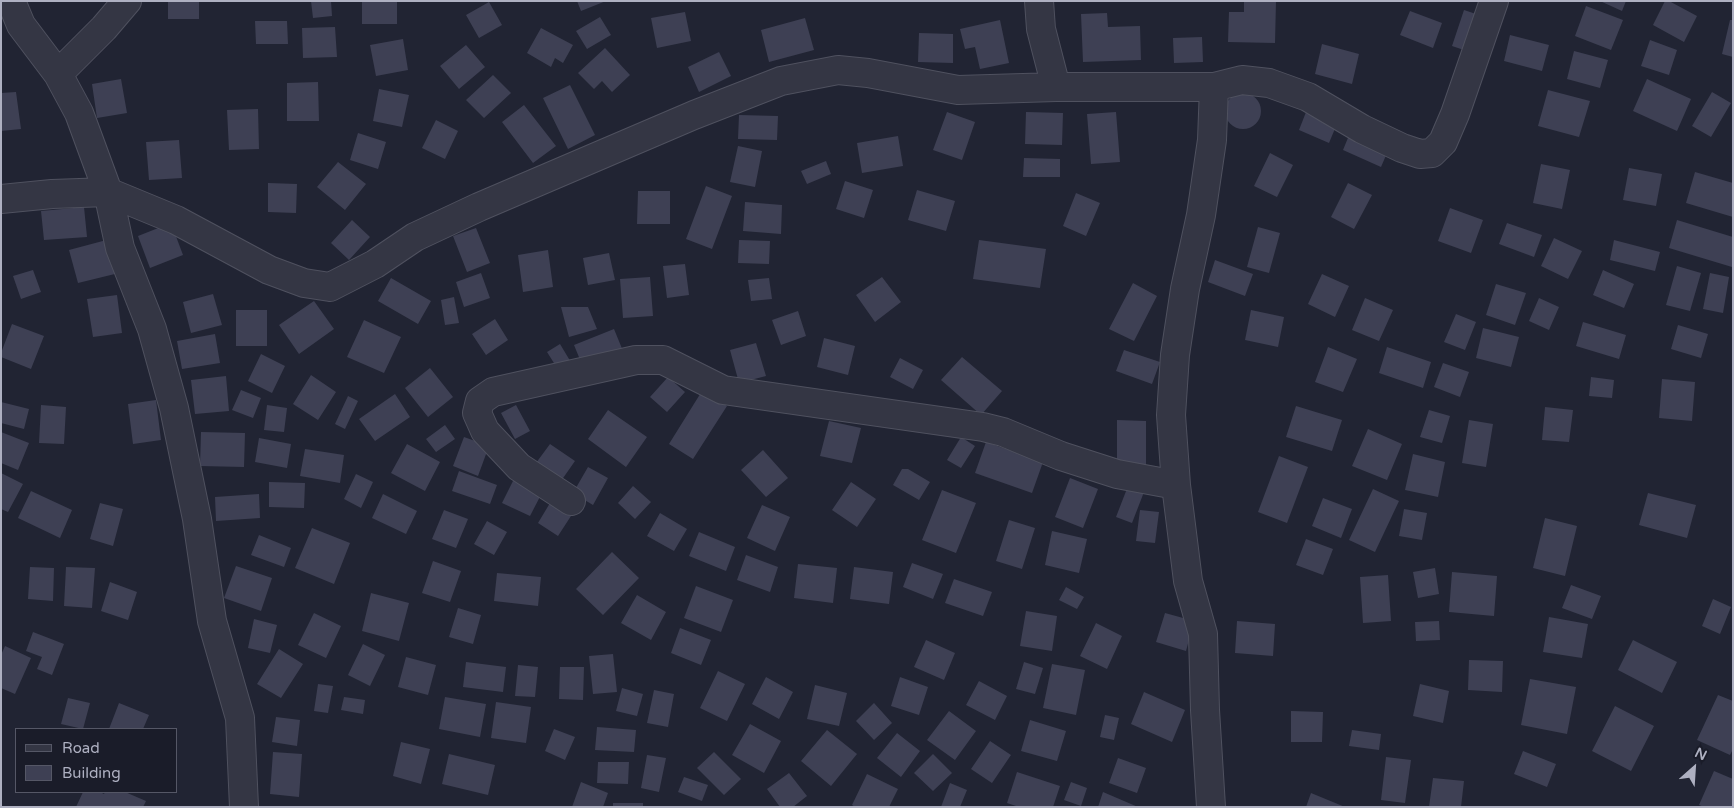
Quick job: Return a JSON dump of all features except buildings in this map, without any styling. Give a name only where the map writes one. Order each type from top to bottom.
[{"type":"street","points":[[11,1],[21,25],[58,74],[79,113],[108,192],[120,248],[152,329],[174,408],[197,519],[212,621],[240,718],[244,807]]},
{"type":"street","points":[[58,74],[104,28],[127,1]]},
{"type":"street","points":[[1039,1],[1041,29],[1056,87]]},
{"type":"street","points":[[1,199],[52,194],[108,192],[176,220],[270,270],[304,284],[330,286],[375,264],[415,237],[479,207],[694,115],[781,81],[838,70],[868,73],[958,90],[1056,87],[1214,87],[1242,80],[1269,83],[1308,97],[1362,129],[1402,148],[1420,154],[1432,153],[1442,142],[1455,114],[1494,1]]},
{"type":"street","points":[[1211,807],[1205,710],[1203,634],[1188,580],[1176,484],[1171,415],[1175,355],[1185,289],[1201,215],[1212,140],[1214,87]]},
{"type":"street","points":[[571,501],[520,467],[485,431],[477,413],[480,401],[493,392],[636,360],[663,360],[723,390],[982,427],[1003,432],[1062,456],[1117,474],[1176,484]]}]
